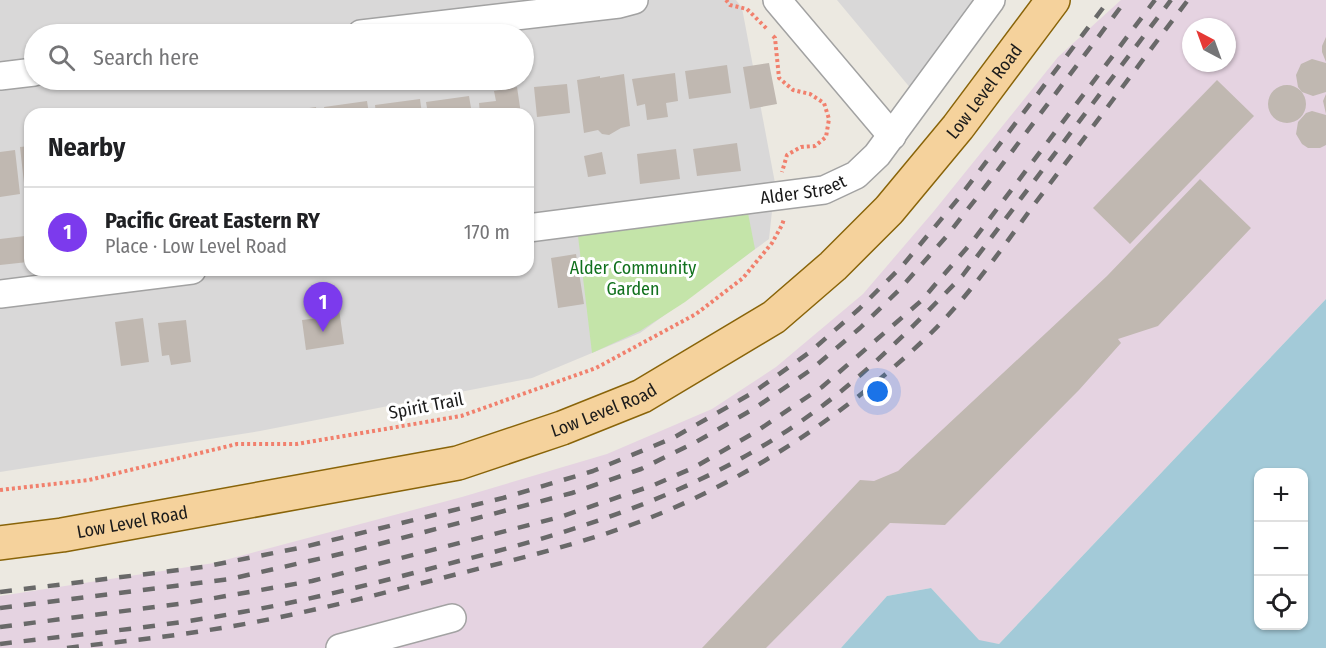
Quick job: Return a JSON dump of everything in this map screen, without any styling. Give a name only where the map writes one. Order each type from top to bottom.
[{"type":"main road","name":"Low Level Road","points":[[0,543],[62,536],[458,463],[562,428],[642,396],[774,317],[833,266],[889,210],[958,127],[1053,0]]},
{"type":"street","points":[[447,24],[619,4],[634,0]]},
{"type":"street","points":[[777,0],[892,136]]},
{"type":"street","name":"Alder Street","points":[[534,227],[824,190],[856,175],[892,136],[991,0]]},
{"type":"street","points":[[0,76],[24,73]]},
{"type":"street","points":[[0,294],[144,276]]},
{"type":"street","points":[[340,648],[452,618]]},
{"type":"path","points":[[726,0],[730,5],[747,9],[775,38],[778,78],[793,90],[810,94],[824,103],[829,119],[826,136],[815,146],[801,147],[787,155],[782,179]]},
{"type":"path","name":"Spirit Trail","points":[[0,490],[89,480],[237,444],[297,444],[461,416],[597,368],[696,314],[743,278],[772,243],[783,225],[784,215]]},
{"type":"shaded area","points":[[0,0],[736,0],[742,8],[775,183],[769,239],[640,333],[532,378],[260,431],[0,472]]},
{"type":"shaded area","points":[[837,0],[986,0],[912,90]]},
{"type":"shaded area","points":[[1121,0],[1326,0],[1326,299],[999,644],[979,641],[931,588],[887,596],[841,648],[0,648],[0,596],[214,563],[462,497],[607,454],[712,409],[776,367],[863,294],[934,211],[1058,57]]},
{"type":"green space","name":"Alder Community Garden","points":[[748,213],[755,249],[685,302],[640,331],[592,353],[578,236]]},
{"type":"water","points":[[1326,299],[1326,648],[841,648],[887,596],[931,588],[979,640],[999,644]]},
{"type":"building","points":[[1326,37],[1326,62],[1322,46]]},
{"type":"building","points":[[1312,59],[1326,63],[1326,92],[1313,96],[1302,92],[1298,87],[1296,75],[1301,64]]},
{"type":"building","points":[[769,63],[777,104],[750,109],[743,67]]},
{"type":"building","points":[[727,65],[731,93],[689,99],[685,71]]},
{"type":"building","points":[[675,73],[678,101],[666,103],[668,117],[647,120],[645,104],[637,106],[632,79]]},
{"type":"building","points":[[624,74],[630,126],[609,135],[602,134],[598,130],[584,133],[577,80]]},
{"type":"building","points":[[1217,80],[1254,116],[1130,244],[1093,208]]},
{"type":"building","points":[[567,84],[570,113],[537,117],[534,87]]},
{"type":"building","points":[[1287,85],[1300,91],[1306,104],[1300,117],[1287,123],[1274,117],[1268,104],[1274,91]]},
{"type":"building","points":[[517,90],[520,108],[479,108],[479,103],[496,101],[494,91]]},
{"type":"building","points":[[1326,94],[1326,114],[1323,101]]},
{"type":"building","points":[[469,96],[471,108],[427,108],[426,102]]},
{"type":"building","points":[[420,99],[421,108],[375,108],[375,105]]},
{"type":"building","points":[[367,101],[368,108],[324,108]]},
{"type":"building","points":[[1312,111],[1326,115],[1326,145],[1320,148],[1308,148],[1302,144],[1296,134],[1298,122],[1306,113]]},
{"type":"building","points":[[737,143],[741,171],[697,176],[693,149]]},
{"type":"building","points":[[20,147],[24,147],[24,183]]},
{"type":"building","points":[[676,149],[680,179],[640,184],[637,154]]},
{"type":"building","points":[[15,150],[20,194],[0,197],[0,152]]},
{"type":"building","points":[[602,152],[606,174],[588,177],[584,156]]},
{"type":"building","points":[[1200,179],[1251,228],[1158,326],[1118,339],[1121,343],[1079,390],[945,525],[890,523],[766,648],[702,648],[860,480],[874,481],[898,471],[1107,276]]},
{"type":"building","points":[[24,236],[24,262],[0,265],[0,239]]},
{"type":"building","points":[[576,254],[584,304],[558,308],[551,258]]},
{"type":"building","points":[[339,309],[344,344],[306,350],[302,320],[318,318],[317,312]]},
{"type":"building","points":[[143,318],[149,362],[121,366],[115,322]]},
{"type":"building","points":[[186,320],[191,362],[171,365],[169,355],[162,356],[158,323]]},
{"type":"railway","points":[[0,592],[203,567],[304,547],[503,498],[593,471],[673,438],[754,392],[810,352],[859,309],[903,265],[958,199],[1109,0]]},
{"type":"railway","points":[[0,608],[230,579],[349,552],[572,493],[641,469],[696,442],[755,408],[812,369],[860,328],[898,291],[946,237],[1126,0]]},
{"type":"railway","points":[[0,627],[186,603],[312,581],[560,517],[654,485],[695,467],[757,431],[822,387],[921,301],[972,242],[1155,0]]},
{"type":"railway","points":[[0,644],[212,617],[351,589],[548,537],[634,508],[718,471],[797,424],[842,391],[904,335],[963,275],[1171,0]]},
{"type":"railway","points":[[67,648],[174,635],[267,620],[541,553],[639,522],[679,506],[756,466],[830,418],[864,392],[898,364],[944,320],[986,270],[1188,0]]},
{"type":"place","name":"Pacific Great Eastern RY","points":[[323,332]]}]
